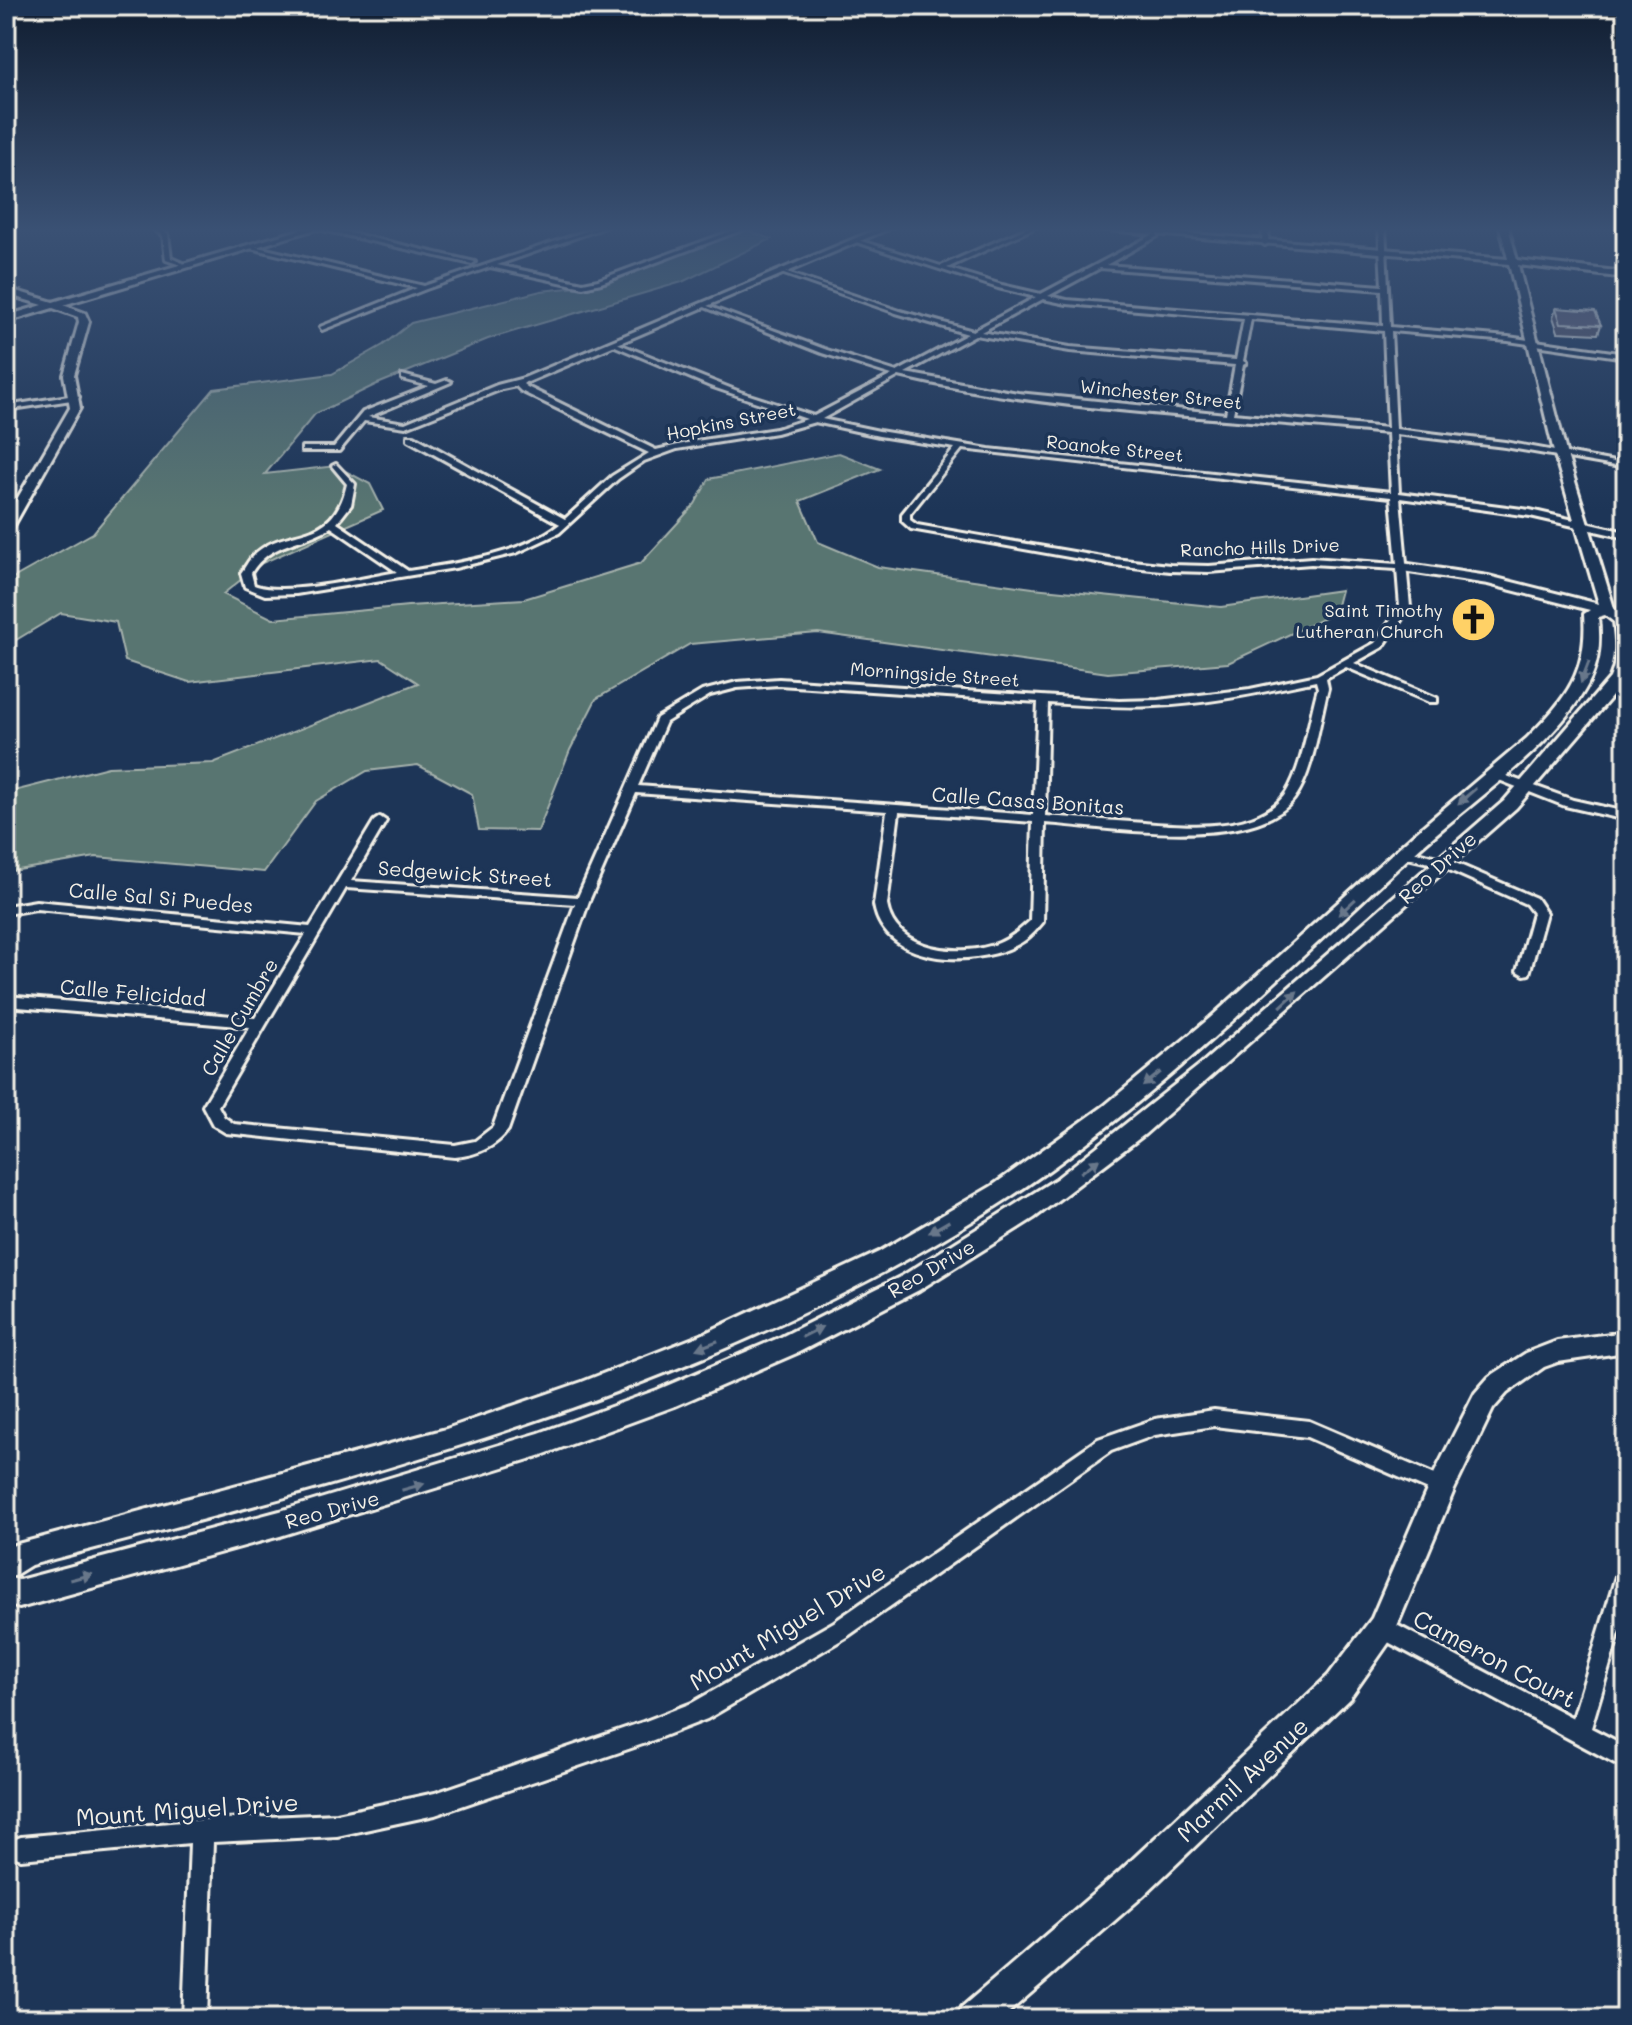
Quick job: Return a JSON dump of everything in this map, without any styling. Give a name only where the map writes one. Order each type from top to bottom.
[{"type":"main road","points":[[6,529],[72,415],[75,397],[69,375],[84,322]]},
{"type":"main road","points":[[521,382],[664,322]]},
{"type":"main road","name":"Reo Drive","points":[[6,1590],[19,1594],[424,1484],[613,1418],[758,1360],[897,1289],[1023,1214],[1128,1139],[1514,801],[1577,725],[1607,696],[1621,668],[1624,643],[1621,621],[1608,610],[1560,452],[1530,322]]},
{"type":"main road","name":"Rancho Hills Drive","points":[[1402,567],[1488,580],[1626,615]]},
{"type":"main road","name":"Reo Drive","points":[[6,1566],[24,1554],[422,1448],[589,1391],[738,1332],[875,1264],[998,1193],[1099,1122],[1254,992],[1403,853],[1555,719],[1574,695],[1589,662],[1593,639],[1591,614],[1608,610]]},
{"type":"main road","name":"Marmil Avenue","points":[[974,2019],[1113,1901],[1339,1687],[1382,1628],[1442,1487],[1484,1401],[1498,1385],[1535,1360],[1557,1352],[1626,1342]]},
{"type":"street","points":[[322,328],[339,322]]},
{"type":"street","name":"Winchester Street","points":[[746,322],[812,347],[897,374],[1024,397],[1392,430],[1560,452],[1626,466]]},
{"type":"street","points":[[936,322],[971,333],[1078,349],[1242,363]]},
{"type":"street","name":"Hopkins Street","points":[[331,523],[254,559],[246,573],[250,587],[279,592],[406,574],[511,550],[547,536],[616,477],[655,453],[780,431],[815,419],[993,322]]},
{"type":"street","points":[[1229,417],[1242,363],[1248,322]]},
{"type":"street","points":[[1292,322],[1535,342],[1626,356]]},
{"type":"street","name":"Morningside Street","points":[[347,1140],[455,1151],[475,1148],[495,1135],[583,901],[661,720],[666,714],[706,693],[737,685],[779,682],[1158,703],[1250,692],[1320,677],[1379,645],[1391,632],[1405,607],[1386,322]]},
{"type":"street","name":"Roanoke Street","points":[[612,343],[725,390],[815,419],[960,447],[1395,494],[1530,513],[1626,535]]},
{"type":"street","points":[[405,377],[436,386]]},
{"type":"street","points":[[305,449],[336,449],[362,418],[447,382]]},
{"type":"street","points":[[362,418],[406,425],[500,387],[521,382],[524,389],[655,453]]},
{"type":"street","points":[[6,408],[75,397]]},
{"type":"street","points":[[411,438],[565,523]]},
{"type":"street","name":"Rancho Hills Drive","points":[[960,447],[908,511],[906,521],[924,531],[1114,562],[1209,569],[1311,561],[1402,567]]},
{"type":"street","points":[[336,466],[351,484],[351,497],[347,508],[331,523],[406,574]]},
{"type":"street","points":[[1346,663],[1433,700]]},
{"type":"street","name":"Calle Casas Bonitas","points":[[632,789],[1195,829],[1226,827],[1265,815],[1283,803],[1294,789],[1323,688],[1320,677]]},
{"type":"street","points":[[893,809],[880,908],[894,932],[912,944],[957,954],[984,953],[1008,946],[1026,935],[1036,922],[1043,699]]},
{"type":"street","points":[[1493,774],[1569,803],[1626,816]]},
{"type":"street","name":"Calle Cumbre","points":[[347,1140],[231,1129],[214,1116],[210,1106],[380,821]]},
{"type":"street","points":[[1403,853],[1442,862],[1531,901],[1540,913],[1524,971]]},
{"type":"street","name":"Sedgewick Street","points":[[343,884],[583,901]]},
{"type":"street","name":"Calle Sal Si Puedes","points":[[6,910],[36,905],[313,931]]},
{"type":"street","name":"Calle Felicidad","points":[[6,1001],[257,1023]]},
{"type":"street","name":"Mount Miguel Drive","points":[[21,1848],[202,1831],[337,1825],[435,1804],[699,1711],[841,1629],[1105,1445],[1155,1427],[1214,1418],[1309,1429],[1442,1487]]},
{"type":"street","points":[[1579,1732],[1626,1576]]},
{"type":"street","name":"Cameron Court","points":[[1382,1628],[1626,1758]]},
{"type":"street","points":[[195,2019],[202,1831]]},
{"type":"green space","points":[[548,322],[488,339],[375,385],[315,414],[265,474],[336,466],[370,484],[383,510],[262,563],[223,594],[273,619],[524,599],[641,563],[695,504],[709,479],[839,453],[880,469],[800,501],[818,542],[878,567],[1033,588],[1221,607],[1341,590],[1335,613],[1228,663],[1108,673],[818,633],[690,644],[596,699],[570,750],[538,831],[479,830],[472,794],[418,765],[367,771],[316,801],[264,872],[96,857],[6,872],[6,793],[108,767],[213,763],[418,683],[381,659],[189,682],[125,661],[116,622],[61,613],[6,646],[6,582],[93,533],[214,389],[332,374],[383,345],[411,323]]},
{"type":"building","points":[[1600,322],[1601,325],[1561,323]]},
{"type":"place","name":"Saint Timothy Lutheran Church","points":[[1474,620]]}]
